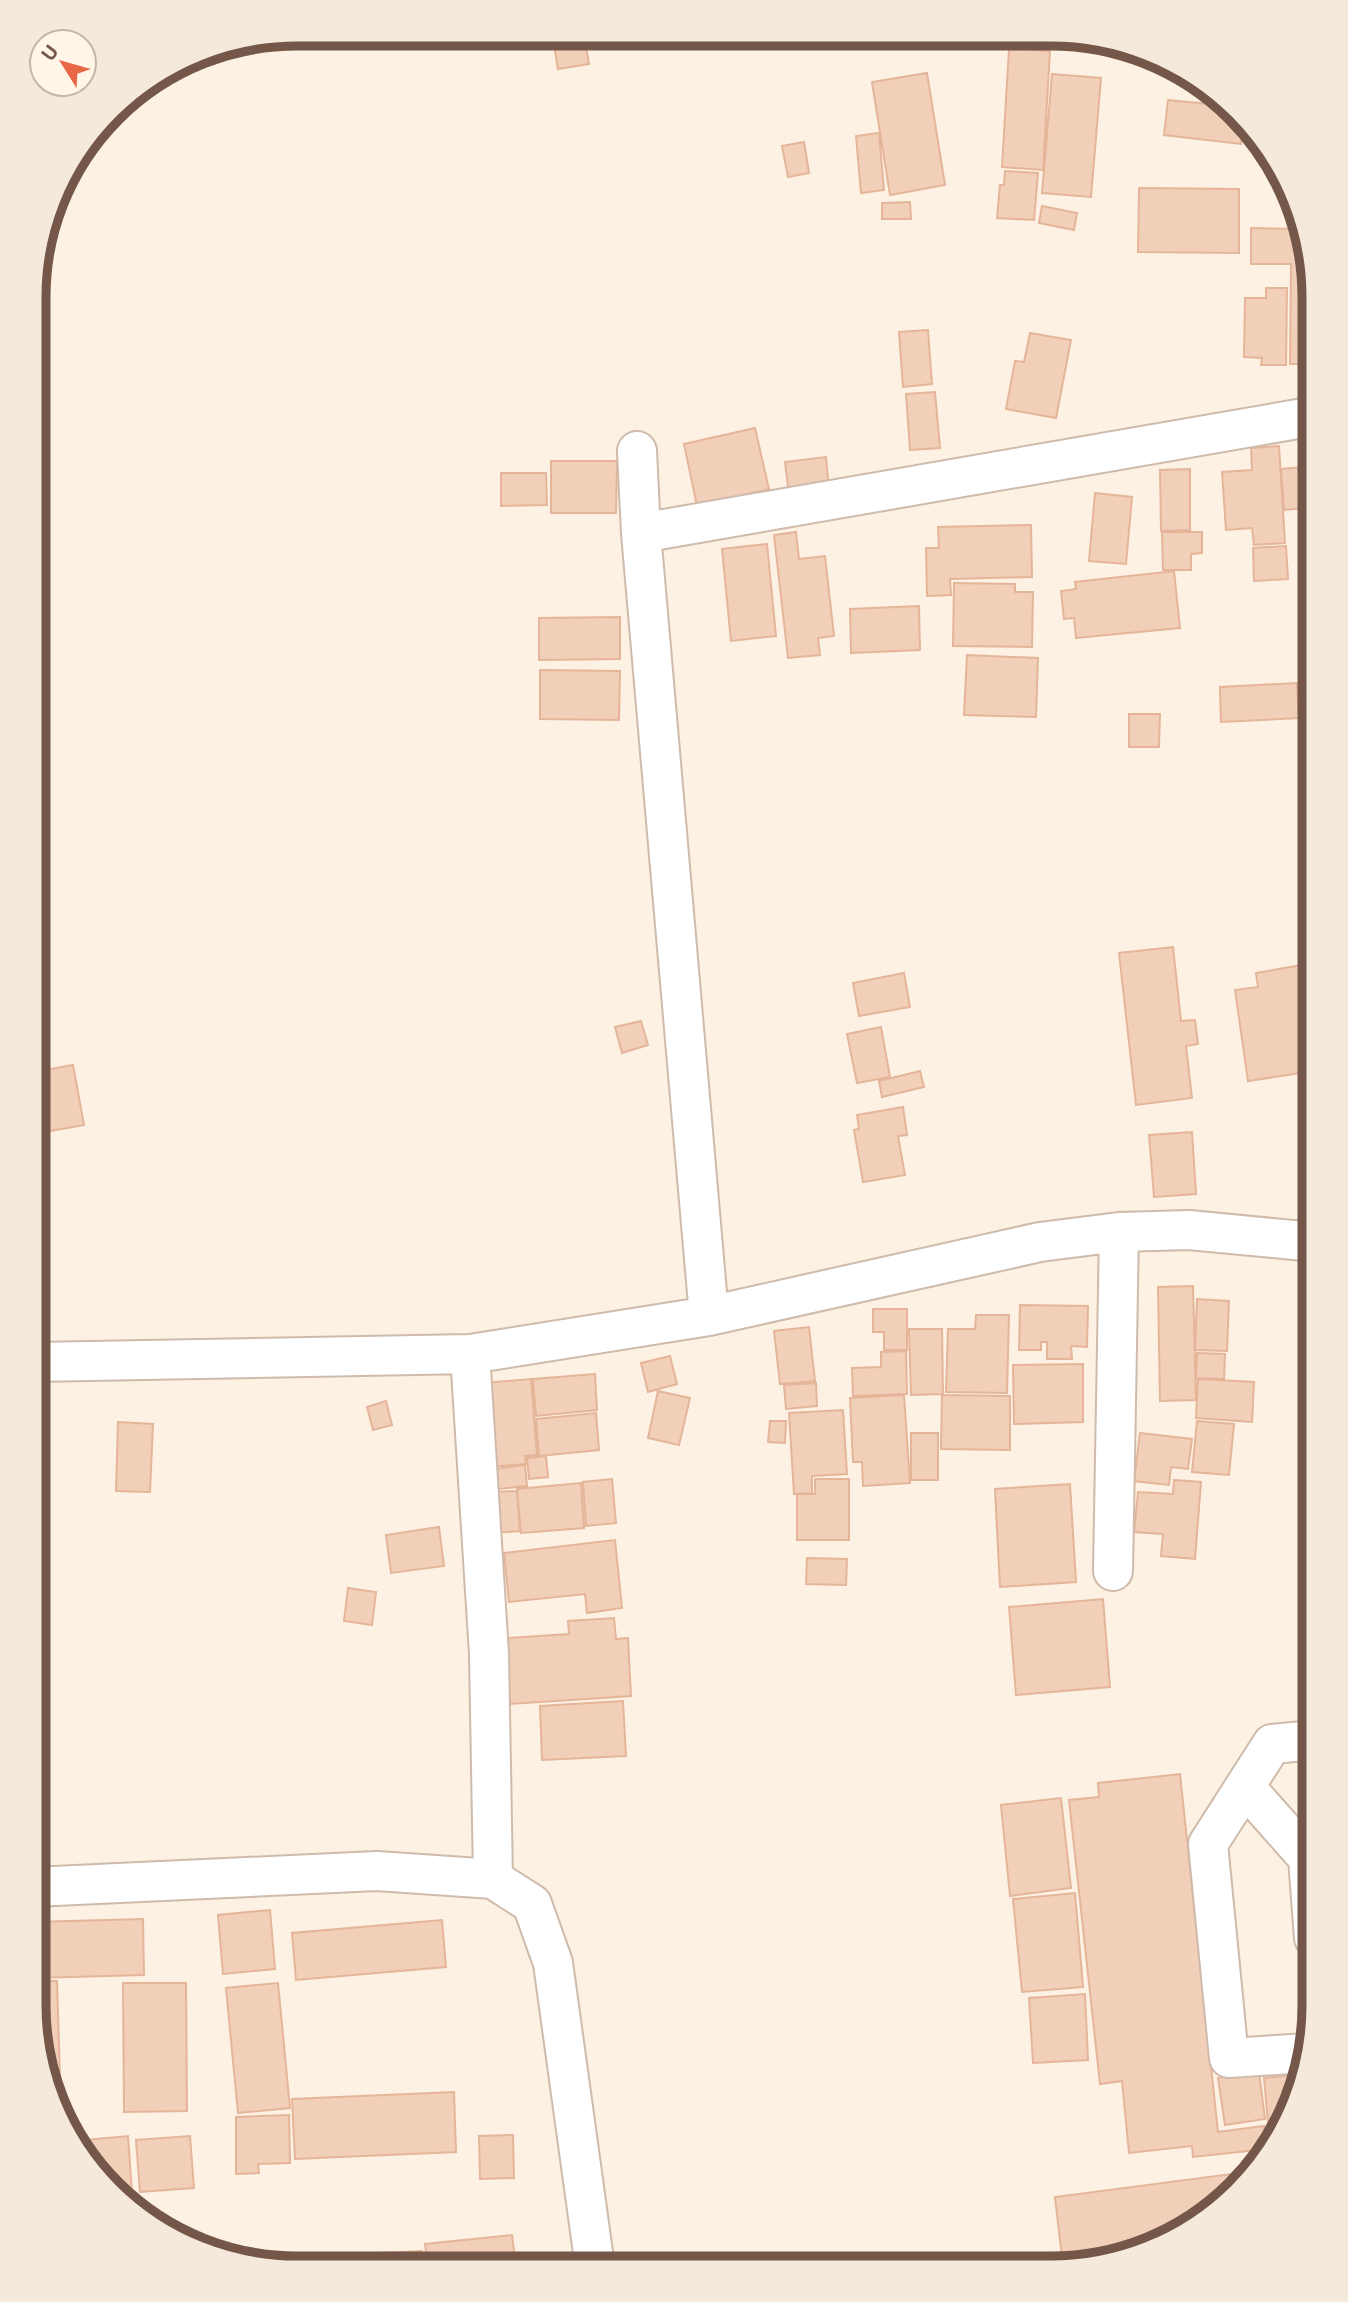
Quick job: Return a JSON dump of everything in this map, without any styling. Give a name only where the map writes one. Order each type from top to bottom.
[{"type":"street","points":[[641,533],[1302,418]]},
{"type":"street","points":[[637,450],[641,533],[709,1316]]},
{"type":"street","points":[[46,1362],[470,1354],[709,1316],[1040,1242],[1119,1232],[1189,1230],[1302,1241]]},
{"type":"street","points":[[1113,1571],[1119,1232]]},
{"type":"street","points":[[470,1354],[489,1654],[493,1879]]},
{"type":"street","points":[[1298,2054],[1229,2058],[1208,1844],[1272,1744],[1302,1741]]},
{"type":"street","points":[[1246,1788],[1302,1851]]},
{"type":"street","points":[[46,1886],[377,1871],[493,1879],[532,1904],[553,1962],[593,2256]]},
{"type":"building","points":[[554,46],[586,46],[589,64],[558,69]]},
{"type":"building","points":[[1009,49],[1050,51],[1043,170],[1002,167]]},
{"type":"building","points":[[927,73],[945,185],[890,195],[872,82]]},
{"type":"building","points":[[1052,74],[1101,78],[1091,197],[1042,193]]},
{"type":"building","points":[[1168,100],[1213,104],[1242,134],[1241,144],[1164,135]]},
{"type":"building","points":[[879,133],[884,190],[861,193],[856,136]]},
{"type":"building","points":[[804,142],[809,173],[788,177],[782,146]]},
{"type":"building","points":[[1005,171],[1038,173],[1034,220],[997,218],[1000,185],[1004,185]]},
{"type":"building","points":[[1139,188],[1239,189],[1239,253],[1138,252]]},
{"type":"building","points":[[910,202],[911,219],[882,219],[882,203]]},
{"type":"building","points":[[1042,206],[1077,213],[1074,230],[1039,223]]},
{"type":"building","points":[[1251,228],[1293,229],[1302,280],[1302,364],[1290,364],[1291,264],[1251,264]]},
{"type":"building","points":[[1266,288],[1287,288],[1286,365],[1261,365],[1262,358],[1244,357],[1245,298],[1266,298]]},
{"type":"building","points":[[928,330],[932,384],[903,387],[899,332]]},
{"type":"building","points":[[1030,333],[1071,340],[1056,418],[1006,409],[1015,361],[1024,362]]},
{"type":"building","points":[[935,392],[940,448],[910,450],[906,394]]},
{"type":"building","points":[[755,428],[769,489],[697,506],[684,444]]},
{"type":"building","points":[[1279,446],[1285,543],[1254,545],[1252,528],[1226,530],[1222,472],[1252,470],[1251,448]]},
{"type":"building","points":[[826,457],[829,490],[789,495],[785,462]]},
{"type":"building","points":[[551,461],[617,461],[616,513],[551,513]]},
{"type":"building","points":[[1302,467],[1302,508],[1284,510],[1281,469]]},
{"type":"building","points":[[1190,469],[1190,530],[1161,531],[1160,470]]},
{"type":"building","points":[[501,473],[546,473],[547,505],[501,506]]},
{"type":"building","points":[[1095,493],[1132,497],[1126,564],[1089,561]]},
{"type":"building","points":[[1031,525],[1032,577],[950,579],[951,595],[927,596],[926,548],[939,548],[938,527]]},
{"type":"building","points":[[796,532],[799,559],[825,556],[834,636],[818,638],[820,655],[788,658],[774,535]]},
{"type":"building","points":[[1162,532],[1202,532],[1202,553],[1191,554],[1191,570],[1163,570]]},
{"type":"building","points":[[767,544],[776,636],[731,641],[722,549]]},
{"type":"building","points":[[1286,546],[1288,579],[1254,581],[1253,548]]},
{"type":"building","points":[[1174,571],[1180,628],[1076,638],[1074,618],[1064,619],[1061,591],[1076,589],[1075,582]]},
{"type":"building","points":[[954,583],[1015,584],[1015,592],[1033,592],[1032,647],[953,646]]},
{"type":"building","points":[[919,606],[920,650],[851,653],[850,609]]},
{"type":"building","points":[[620,617],[620,659],[539,660],[539,618]]},
{"type":"building","points":[[967,655],[1038,658],[1036,717],[964,715]]},
{"type":"building","points":[[540,670],[620,671],[619,720],[540,719]]},
{"type":"building","points":[[1297,683],[1299,718],[1221,722],[1220,687]]},
{"type":"building","points":[[1129,714],[1160,714],[1159,747],[1129,747]]},
{"type":"building","points":[[1173,947],[1181,1021],[1195,1020],[1198,1044],[1186,1046],[1192,1098],[1136,1105],[1119,953]]},
{"type":"building","points":[[1302,965],[1302,1073],[1248,1081],[1235,990],[1258,987],[1256,973]]},
{"type":"building","points":[[904,973],[910,1007],[859,1016],[853,983]]},
{"type":"building","points":[[641,1021],[648,1045],[622,1053],[615,1027]]},
{"type":"building","points":[[881,1027],[890,1077],[857,1083],[847,1034]]},
{"type":"building","points":[[73,1065],[84,1125],[46,1132],[46,1070]]},
{"type":"building","points":[[920,1071],[924,1087],[882,1097],[879,1081]]},
{"type":"building","points":[[903,1107],[907,1135],[898,1136],[905,1175],[863,1182],[854,1130],[859,1129],[857,1115]]},
{"type":"building","points":[[1192,1132],[1196,1194],[1154,1197],[1149,1135]]},
{"type":"building","points":[[1193,1286],[1196,1400],[1160,1401],[1158,1287]]},
{"type":"building","points":[[1197,1299],[1229,1301],[1227,1351],[1195,1350]]},
{"type":"building","points":[[1020,1305],[1088,1306],[1087,1347],[1071,1346],[1072,1359],[1047,1359],[1047,1342],[1041,1342],[1041,1350],[1019,1350]]},
{"type":"building","points":[[873,1309],[907,1309],[907,1350],[884,1350],[884,1332],[873,1332]]},
{"type":"building","points":[[976,1315],[1009,1315],[1007,1393],[946,1392],[948,1329],[975,1329]]},
{"type":"building","points":[[809,1327],[815,1381],[780,1384],[774,1331]]},
{"type":"building","points":[[909,1329],[942,1329],[943,1394],[911,1395]]},
{"type":"building","points":[[906,1351],[907,1394],[853,1396],[852,1368],[881,1367],[881,1352]]},
{"type":"building","points":[[1197,1353],[1225,1354],[1224,1379],[1196,1378]]},
{"type":"building","points":[[670,1356],[677,1384],[648,1392],[641,1363]]},
{"type":"building","points":[[1083,1364],[1083,1422],[1014,1424],[1013,1365]]},
{"type":"building","points":[[595,1374],[597,1410],[536,1416],[533,1379]]},
{"type":"building","points":[[531,1379],[537,1455],[525,1456],[526,1464],[490,1467],[484,1383]]},
{"type":"building","points":[[1198,1379],[1254,1382],[1252,1422],[1196,1418]]},
{"type":"building","points":[[816,1383],[817,1406],[786,1409],[784,1385]]},
{"type":"building","points":[[658,1391],[690,1398],[679,1445],[648,1438]]},
{"type":"building","points":[[904,1395],[910,1483],[863,1486],[862,1462],[853,1462],[850,1398]]},
{"type":"building","points":[[942,1395],[1010,1396],[1010,1450],[941,1449]]},
{"type":"building","points":[[386,1401],[392,1425],[373,1430],[367,1407]]},
{"type":"building","points":[[843,1410],[847,1474],[812,1476],[812,1493],[794,1494],[789,1413]]},
{"type":"building","points":[[596,1413],[599,1450],[539,1456],[536,1419]]},
{"type":"building","points":[[770,1421],[786,1421],[785,1443],[768,1442]]},
{"type":"building","points":[[1197,1421],[1234,1424],[1229,1475],[1192,1472]]},
{"type":"building","points":[[118,1422],[153,1424],[150,1492],[116,1491]]},
{"type":"building","points":[[911,1433],[938,1433],[938,1480],[911,1480]]},
{"type":"building","points":[[1140,1433],[1192,1439],[1188,1469],[1171,1467],[1169,1485],[1134,1481]]},
{"type":"building","points":[[546,1456],[548,1477],[529,1479],[527,1458]]},
{"type":"building","points":[[525,1465],[527,1486],[498,1489],[495,1469]]},
{"type":"building","points":[[612,1479],[616,1523],[586,1526],[583,1482]]},
{"type":"building","points":[[815,1479],[849,1479],[849,1540],[797,1540],[797,1494],[815,1494]]},
{"type":"building","points":[[1174,1480],[1201,1482],[1195,1559],[1161,1556],[1163,1534],[1134,1532],[1138,1492],[1173,1494]]},
{"type":"building","points":[[581,1483],[584,1528],[521,1533],[517,1489]]},
{"type":"building","points":[[1070,1484],[1076,1582],[1000,1587],[995,1489]]},
{"type":"building","points":[[517,1491],[520,1531],[495,1533],[492,1492]]},
{"type":"building","points":[[439,1527],[444,1566],[391,1573],[386,1535]]},
{"type":"building","points":[[615,1540],[622,1608],[587,1613],[585,1594],[509,1602],[504,1553]]},
{"type":"building","points":[[807,1558],[847,1559],[846,1585],[806,1584]]},
{"type":"building","points":[[348,1588],[376,1592],[372,1625],[344,1621]]},
{"type":"building","points":[[1103,1599],[1110,1687],[1016,1695],[1009,1607]]},
{"type":"building","points":[[614,1618],[616,1639],[628,1638],[631,1696],[510,1704],[507,1638],[569,1634],[568,1621]]},
{"type":"building","points":[[623,1701],[626,1756],[542,1760],[540,1706]]},
{"type":"building","points":[[1180,1774],[1218,2132],[1264,2126],[1265,2137],[1257,2150],[1193,2157],[1192,2146],[1129,2153],[1122,2081],[1100,2084],[1069,1800],[1099,1797],[1098,1783]]},
{"type":"building","points":[[1061,1798],[1071,1888],[1010,1896],[1001,1805]]},
{"type":"building","points":[[1075,1893],[1083,1987],[1022,1992],[1013,1899]]},
{"type":"building","points":[[270,1910],[275,1969],[223,1974],[218,1915]]},
{"type":"building","points":[[143,1919],[144,1975],[46,1978],[46,1922]]},
{"type":"building","points":[[442,1920],[446,1967],[296,1980],[292,1933]]},
{"type":"building","points":[[46,1981],[57,1981],[60,2089],[50,2054],[46,2022]]},
{"type":"building","points":[[123,1983],[186,1983],[187,2111],[124,2112]]},
{"type":"building","points":[[278,1983],[290,2108],[238,2113],[226,1988]]},
{"type":"building","points":[[1085,1994],[1088,2060],[1033,2063],[1029,1998]]},
{"type":"building","points":[[1259,2072],[1265,2119],[1225,2125],[1218,2078]]},
{"type":"building","points":[[1292,2075],[1269,2131],[1264,2078]]},
{"type":"building","points":[[454,2092],[456,2152],[295,2159],[292,2099]]},
{"type":"building","points":[[289,2115],[290,2163],[258,2164],[259,2173],[236,2174],[236,2117]]},
{"type":"building","points":[[513,2135],[514,2178],[480,2179],[479,2136]]},
{"type":"building","points":[[128,2136],[132,2193],[108,2171],[85,2140]]},
{"type":"building","points":[[190,2136],[194,2188],[140,2192],[136,2140]]},
{"type":"building","points":[[1238,2173],[1204,2205],[1177,2223],[1132,2243],[1100,2252],[1062,2256],[1055,2197]]},
{"type":"building","points":[[512,2235],[515,2256],[427,2256],[425,2244]]},
{"type":"building","points":[[422,2251],[422,2256],[379,2256],[379,2253]]}]
